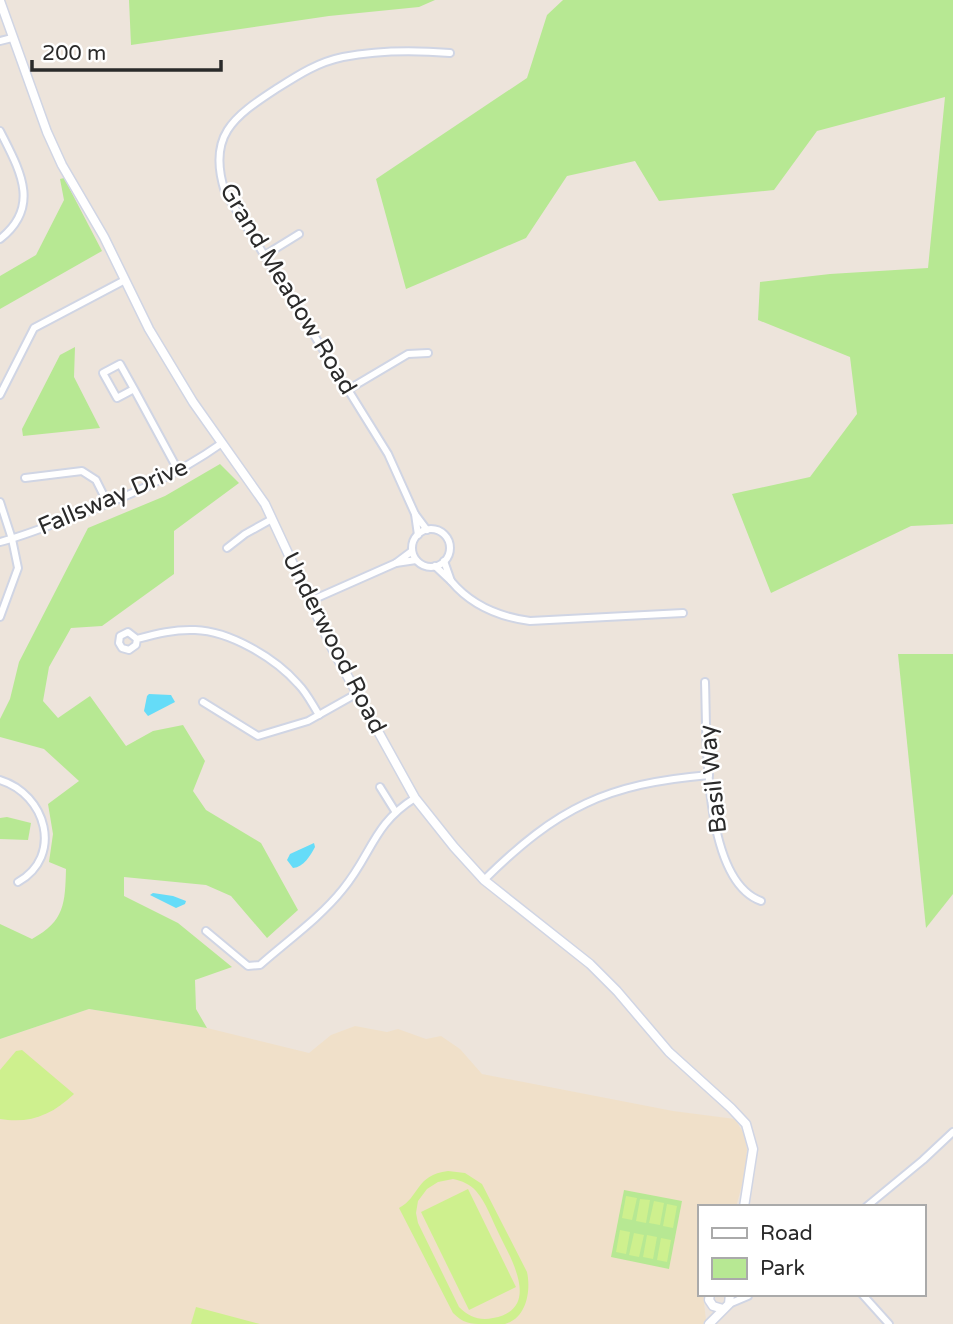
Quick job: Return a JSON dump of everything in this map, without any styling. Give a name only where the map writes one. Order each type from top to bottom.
[{"type":"street","name":"Underwood Road","points":[[0,1],[55,149],[104,237],[149,329],[193,402],[254,486],[356,694],[415,798],[484,880],[597,971],[668,1052],[732,1108],[746,1124],[753,1149],[744,1205]]},
{"type":"street","points":[[0,41],[12,38]]},
{"type":"street","name":"Grand Meadow Road","points":[[427,530],[415,514],[388,454],[225,191],[220,175],[219,157],[222,139],[229,125],[241,112],[307,69],[323,62],[367,53],[395,50],[450,53]]},
{"type":"street","points":[[0,131],[21,177],[24,198],[20,217],[0,239]]},
{"type":"street","points":[[265,255],[299,234]]},
{"type":"street","points":[[0,395],[34,328],[125,280]]},
{"type":"street","points":[[349,389],[408,354],[428,353]]},
{"type":"street","points":[[134,389],[117,398],[103,373],[120,364],[134,389],[178,472]]},
{"type":"street","name":"Fallsway Drive","points":[[0,542],[108,504],[178,472],[222,443]]},
{"type":"street","points":[[25,478],[82,471],[96,480],[108,504]]},
{"type":"street","points":[[0,502],[18,568],[0,617]]},
{"type":"street","name":"Grand Meadow Road","points":[[415,514],[418,535]]},
{"type":"street","points":[[227,548],[272,519]]},
{"type":"street","points":[[427,530],[439,531],[446,537],[449,552],[444,561],[435,566],[423,565],[416,560],[412,551],[413,541],[427,530]]},
{"type":"street","points":[[310,601],[396,563],[412,551]]},
{"type":"street","points":[[396,563],[416,560]]},
{"type":"street","points":[[444,561],[451,581]]},
{"type":"street","points":[[435,566],[458,590],[479,604],[501,616],[520,620],[683,613]]},
{"type":"street","points":[[136,639],[169,631],[194,630],[230,638],[283,670],[300,686],[319,715]]},
{"type":"street","name":"Basil Way","points":[[705,682],[713,819],[726,862],[742,888],[752,898],[761,901]]},
{"type":"street","points":[[203,702],[258,736],[302,724],[356,694]]},
{"type":"street","points":[[484,880],[545,826],[597,798],[655,780],[709,775]]},
{"type":"street","points":[[0,780],[12,784],[28,796],[38,810],[43,824],[45,839],[39,860],[32,873],[18,882]]},
{"type":"street","points":[[380,787],[395,811]]},
{"type":"street","points":[[206,931],[248,966],[260,965],[342,891],[380,828],[395,811],[415,798]]},
{"type":"street","points":[[868,1205],[953,1132]]},
{"type":"street","points":[[726,1307],[729,1296]]},
{"type":"street","points":[[708,1324],[726,1307],[749,1296]]},
{"type":"street","points":[[864,1296],[889,1324]]},
{"type":"street","points":[[710,1299],[716,1308],[726,1307]]},
{"type":"street","points":[[708,1324],[710,1299]]},
{"type":"shaded area","points":[[89,1009],[207,1028],[309,1053],[331,1035],[355,1026],[387,1032],[398,1029],[426,1039],[441,1036],[460,1049],[482,1074],[673,1111],[735,1119],[744,1134],[747,1149],[745,1174],[737,1205],[698,1205],[698,1296],[703,1296],[706,1320],[703,1324],[0,1324],[0,1039]]},
{"type":"green space","points":[[129,0],[435,0],[419,7],[329,16],[131,45]]},
{"type":"green space","points":[[563,0],[953,0],[953,524],[911,526],[771,593],[732,494],[810,477],[857,414],[850,357],[758,320],[760,282],[830,274],[928,268],[945,97],[817,131],[774,190],[659,201],[635,161],[567,176],[526,238],[406,289],[376,179],[527,78],[547,15]]},
{"type":"green space","points":[[64,178],[102,251],[0,309],[0,276],[36,255],[64,200],[60,179]]},
{"type":"green space","points":[[75,347],[74,377],[100,428],[23,436],[22,429],[60,355]]},
{"type":"green space","points":[[220,464],[239,483],[174,531],[174,574],[102,626],[71,628],[49,667],[43,701],[58,718],[90,696],[126,746],[153,731],[183,725],[205,761],[193,791],[206,810],[261,843],[298,910],[267,938],[231,896],[206,885],[124,877],[124,896],[178,923],[232,967],[195,980],[196,1009],[207,1028],[89,1009],[0,1039],[0,924],[32,939],[57,918],[64,901],[66,869],[49,862],[53,834],[48,804],[79,781],[44,749],[0,737],[0,719],[10,699],[19,662],[88,528],[165,496]]},
{"type":"green space","points":[[898,654],[953,654],[953,894],[926,928]]},
{"type":"green space","points":[[7,817],[31,823],[28,840],[0,839],[0,818]]},
{"type":"green space","points":[[22,1050],[74,1094],[40,1116],[21,1120],[0,1119],[0,1070],[16,1051]]},
{"type":"green space","points":[[437,1173],[465,1173],[482,1184],[527,1272],[526,1302],[523,1310],[512,1321],[505,1324],[474,1324],[463,1321],[453,1313],[399,1208],[429,1177]],"holes":[[[453,1179],[471,1186],[483,1200],[510,1256],[520,1294],[516,1305],[508,1313],[484,1319],[459,1307],[418,1223],[418,1201],[427,1189],[438,1182]]]},
{"type":"green space","points":[[468,1189],[516,1287],[469,1310],[421,1212]]},
{"type":"green space","points":[[624,1190],[682,1201],[669,1269],[611,1257]]},
{"type":"green space","points":[[626,1196],[637,1198],[632,1220],[622,1218]]},
{"type":"green space","points":[[640,1199],[650,1200],[646,1223],[636,1221]]},
{"type":"green space","points":[[654,1201],[664,1203],[660,1225],[649,1223]]},
{"type":"green space","points":[[667,1204],[677,1206],[673,1228],[663,1226]]},
{"type":"green space","points":[[620,1230],[630,1232],[626,1254],[616,1252]]},
{"type":"green space","points":[[634,1233],[644,1235],[639,1257],[629,1255]]},
{"type":"green space","points":[[647,1235],[657,1237],[653,1259],[643,1257]]},
{"type":"green space","points":[[661,1238],[671,1240],[667,1262],[657,1260]]},
{"type":"green space","points":[[196,1307],[260,1324],[191,1324]]},
{"type":"water","points":[[149,694],[171,695],[175,702],[148,716],[144,711]]},
{"type":"water","points":[[314,843],[315,847],[306,860],[293,868],[287,860],[290,854]]},
{"type":"water","points":[[153,893],[186,901],[176,908],[150,895]]}]
